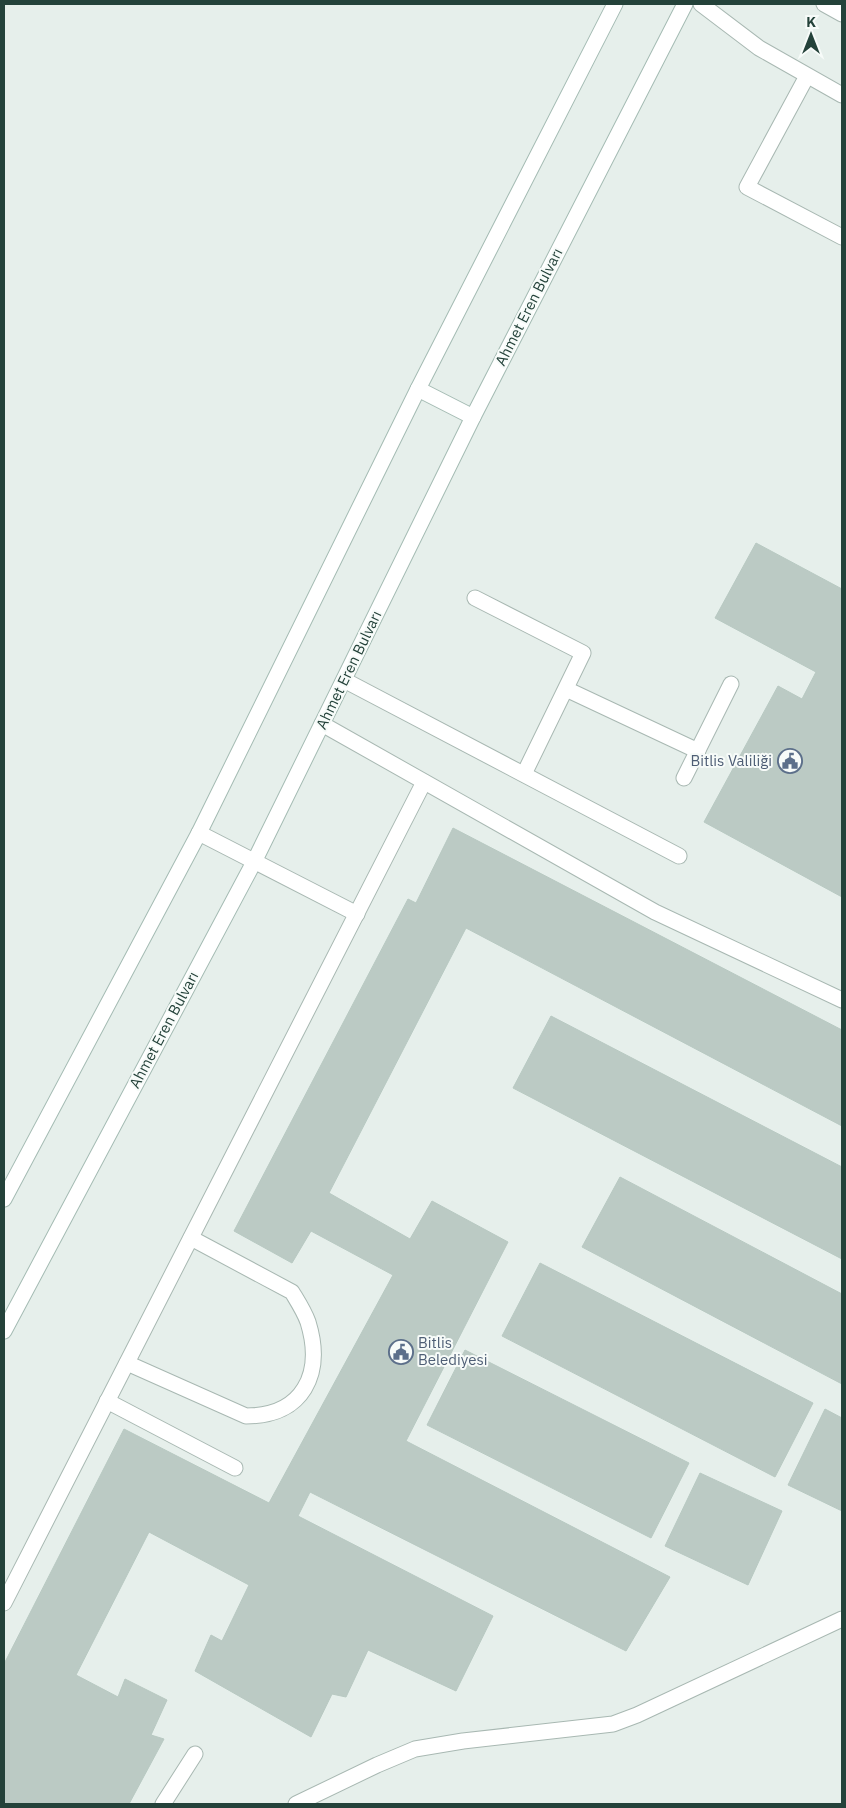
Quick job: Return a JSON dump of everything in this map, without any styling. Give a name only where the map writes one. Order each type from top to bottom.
[{"type":"main road","points":[[4,1199],[199,833],[418,389],[615,4]]},
{"type":"main road","name":"Ahmet Eren Bulvarı","points":[[4,1331],[254,862],[473,417],[685,4]]},
{"type":"main road","points":[[702,4],[759,48],[842,94]]},
{"type":"main road","points":[[824,4],[842,14]]},
{"type":"main road","points":[[807,76],[747,187],[842,237]]},
{"type":"main road","points":[[418,389],[473,417]]},
{"type":"main road","points":[[475,598],[583,653],[524,774]]},
{"type":"main road","points":[[344,680],[679,856]]},
{"type":"main road","points":[[684,778],[731,684]]},
{"type":"main road","points":[[566,689],[698,751]]},
{"type":"main road","points":[[322,724],[655,912],[842,1000]]},
{"type":"main road","points":[[4,1603],[424,782]]},
{"type":"main road","points":[[199,833],[356,914]]},
{"type":"main road","points":[[127,1363],[246,1416],[261,1416],[288,1406],[299,1396],[307,1384],[313,1354],[312,1338],[308,1322],[292,1292],[190,1238]]},
{"type":"main road","points":[[107,1401],[235,1468]]},
{"type":"main road","points":[[296,1804],[415,1749],[613,1724],[637,1715],[842,1619]]},
{"type":"main road","points":[[164,1804],[195,1754]]},
{"type":"building","name":"Bitlis Valiliği","points":[[756,543],[842,589],[842,897],[704,822],[778,686],[802,699],[816,672],[715,618]]},
{"type":"building","name":"Bitlis Belediyesi","points":[[453,828],[842,1030],[842,1126],[466,928],[329,1193],[410,1239],[432,1201],[508,1242],[406,1441],[670,1577],[626,1651],[310,1492],[298,1516],[493,1616],[456,1691],[368,1650],[346,1697],[332,1694],[311,1737],[195,1671],[211,1635],[222,1641],[249,1585],[149,1532],[76,1675],[118,1697],[125,1679],[167,1700],[151,1735],[164,1739],[129,1804],[4,1804],[4,1664],[124,1429],[269,1503],[393,1275],[311,1231],[292,1263],[234,1231],[408,899],[416,903]]},
{"type":"building","points":[[551,1016],[842,1167],[842,1259],[513,1088]]},
{"type":"building","points":[[620,1177],[842,1294],[842,1384],[582,1247]]},
{"type":"building","points":[[540,1263],[813,1403],[775,1477],[502,1336]]},
{"type":"building","points":[[465,1350],[689,1463],[651,1538],[427,1425]]},
{"type":"building","points":[[825,1409],[842,1418],[842,1511],[788,1485]]},
{"type":"building","points":[[700,1473],[782,1511],[748,1585],[665,1546]]},
{"type":"place","name":"Bitlis Valiliği","points":[[790,761]]},
{"type":"place","name":"Bitlis Belediyesi","points":[[401,1352]]}]
